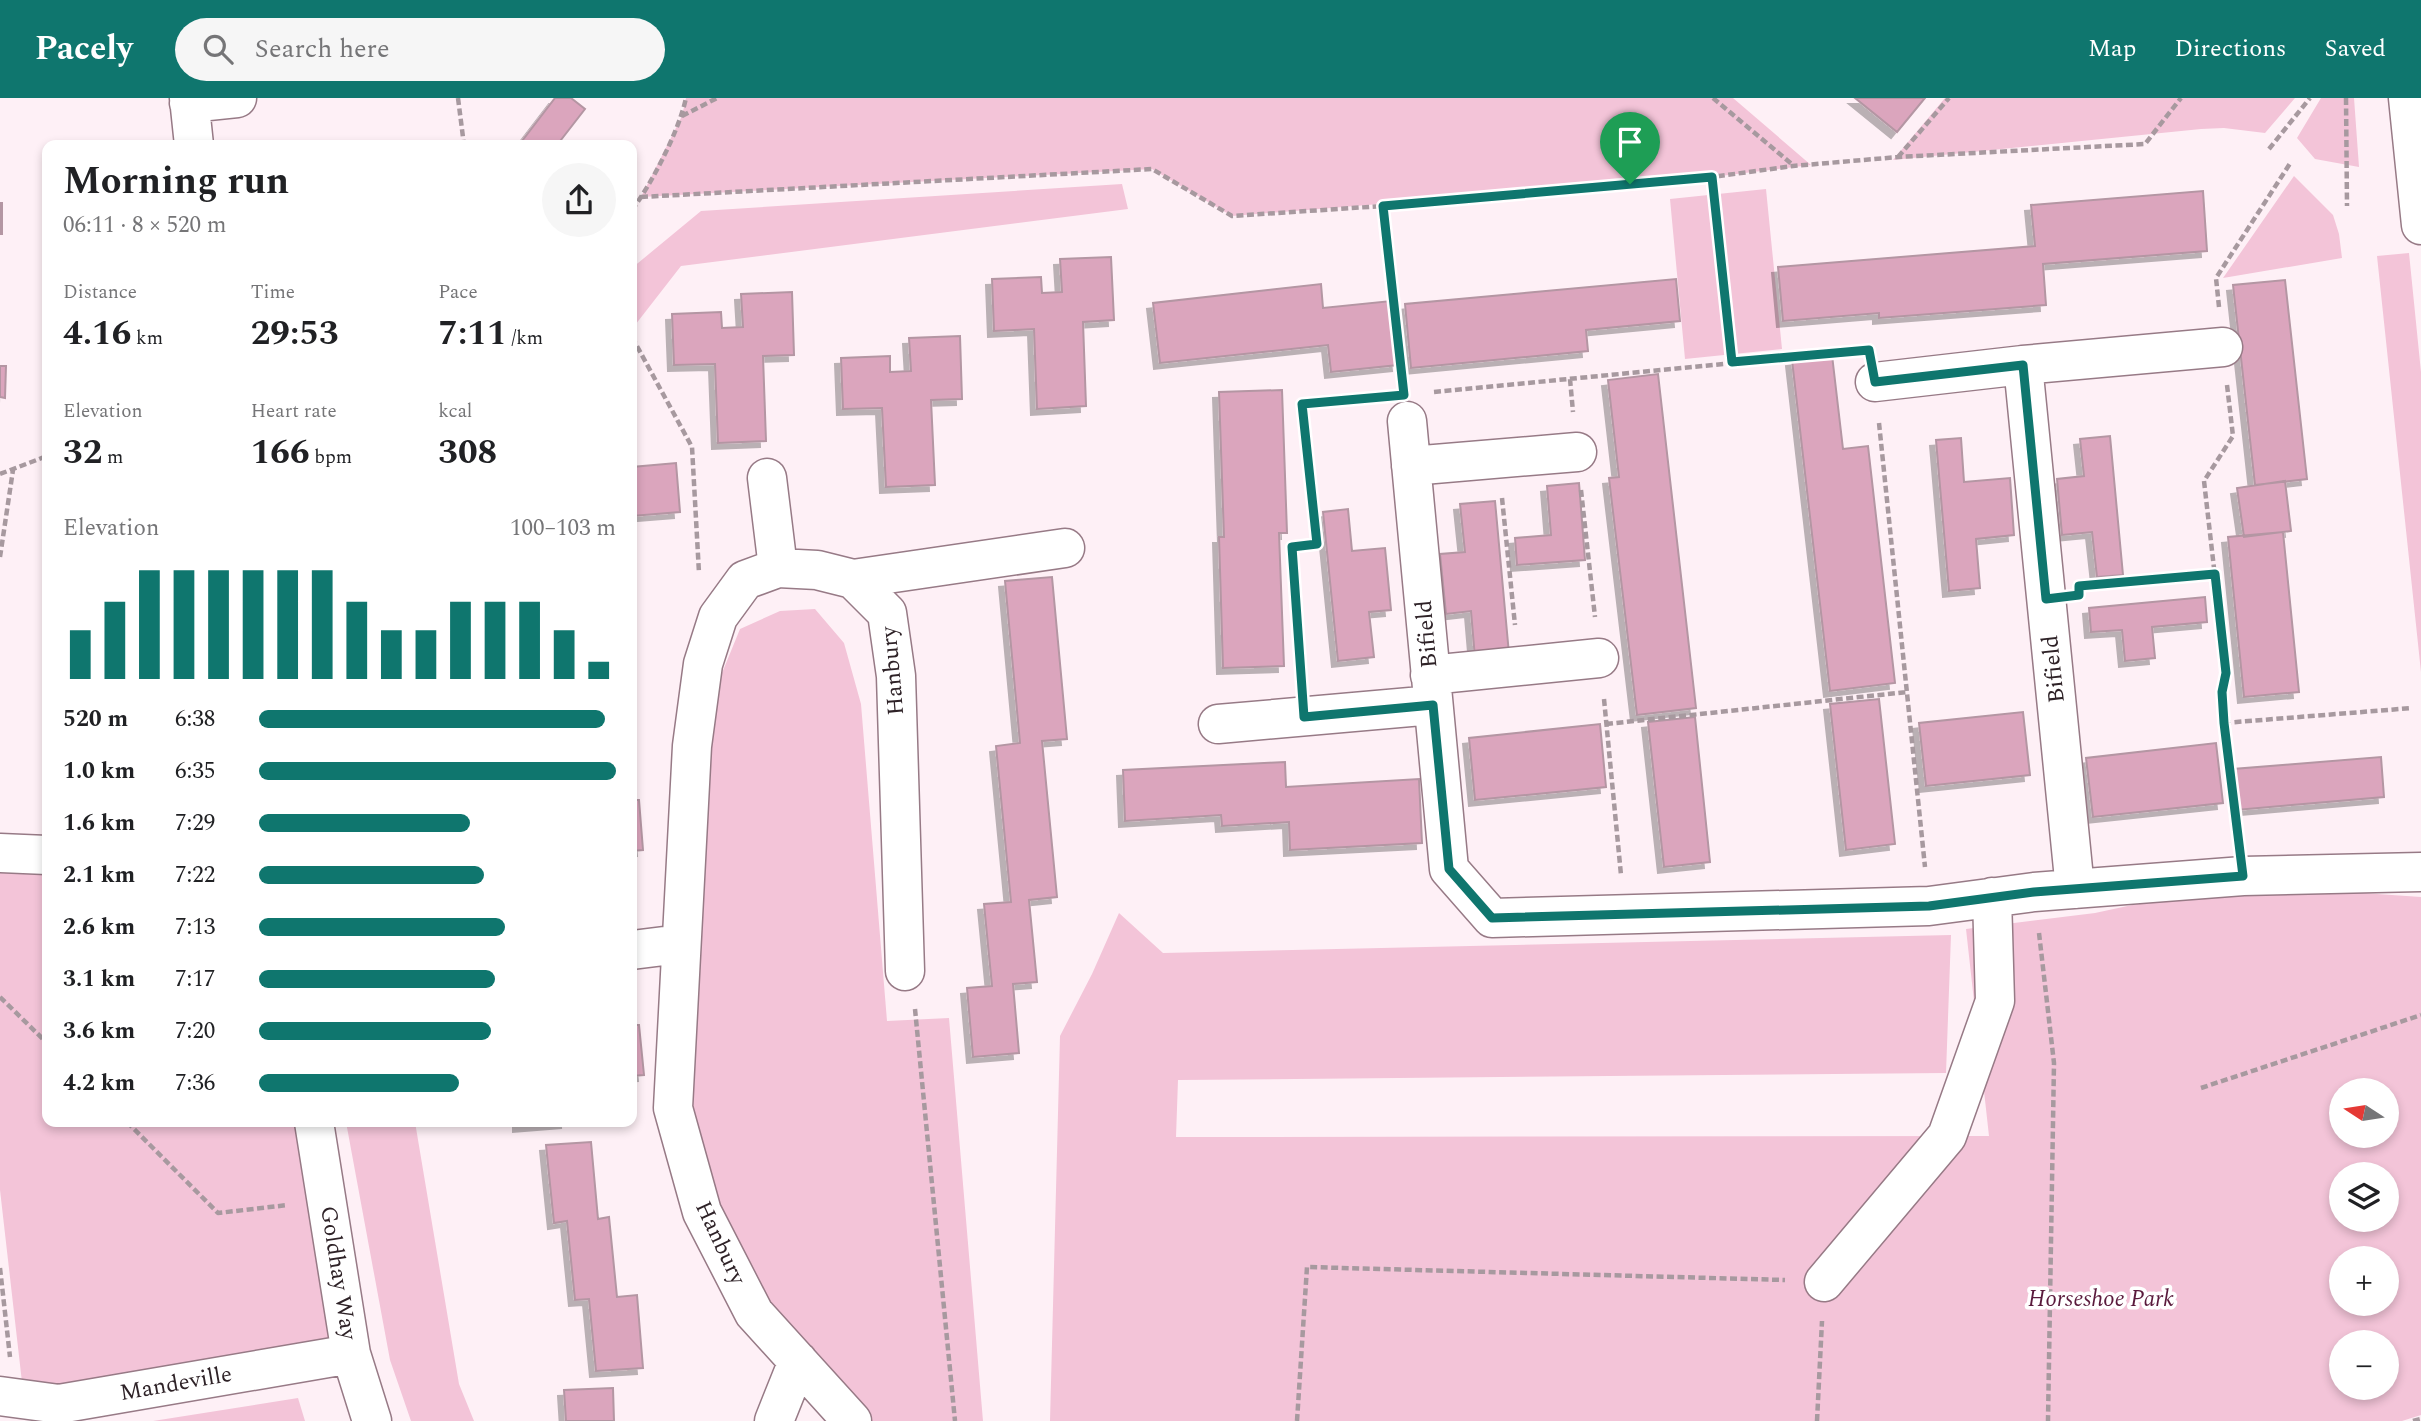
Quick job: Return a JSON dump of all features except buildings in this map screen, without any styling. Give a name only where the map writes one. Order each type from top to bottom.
[{"type":"street","points":[[193,140],[189,100],[237,98]]},
{"type":"street","points":[[2408,98],[2421,225]]},
{"type":"street","points":[[1875,382],[2023,365],[2223,347]]},
{"type":"street","name":"Bifield","points":[[2023,365],[2076,888]]},
{"type":"street","name":"Bifield","points":[[1405,408],[1449,869],[1492,918],[1929,906],[2034,892],[2243,876],[2421,872]]},
{"type":"street","points":[[1411,466],[1577,452]]},
{"type":"street","points":[[767,478],[778,568]]},
{"type":"street","points":[[853,579],[1065,548]]},
{"type":"street","name":"Hanbury","points":[[852,1421],[754,1313],[702,1212],[673,1108],[692,746],[703,664],[718,617],[745,580],[778,568],[817,570],[853,579],[887,612],[896,676],[905,971]]},
{"type":"street","points":[[1218,724],[1304,717],[1432,690],[1519,666],[1599,658]]},
{"type":"street","points":[[0,853],[42,855]]},
{"type":"street","points":[[1824,1282],[1947,1136],[1995,1000],[1992,897]]},
{"type":"street","points":[[637,949],[680,944]]},
{"type":"street","name":"Goldhay Way","points":[[315,1127],[351,1354],[372,1421]]},
{"type":"street","name":"Mandeville","points":[[8,1398],[59,1404],[351,1354]]},
{"type":"street","points":[[774,1421],[798,1361]]},
{"type":"path","points":[[458,98],[463,140]]},
{"type":"path","points":[[637,203],[682,116],[686,98]]},
{"type":"path","points":[[682,116],[717,98]]},
{"type":"path","points":[[1713,98],[1793,166]]},
{"type":"path","points":[[1898,157],[1949,98]]},
{"type":"path","points":[[641,197],[1152,169],[1232,216],[1383,206],[1712,177],[1793,166],[1898,157],[2145,144],[2181,98]]},
{"type":"path","points":[[2269,149],[2310,98]]},
{"type":"path","points":[[2346,98],[2347,206]]},
{"type":"path","points":[[2243,876],[2224,723],[2222,692],[2226,673],[2204,481],[2232,436],[2216,278],[2291,162]]},
{"type":"path","points":[[1712,177],[1732,362]]},
{"type":"path","points":[[1383,206],[1405,408]]},
{"type":"path","points":[[637,346],[692,447],[700,605],[718,617]]},
{"type":"path","points":[[1304,717],[1292,547],[1317,544],[1302,404],[1405,408],[1732,362],[1869,350],[1875,382],[1929,906]]},
{"type":"path","points":[[0,474],[42,458]]},
{"type":"path","points":[[1498,458],[1519,666]]},
{"type":"path","points":[[0,557],[13,471]]},
{"type":"path","points":[[2046,599],[2079,595],[2079,586],[2215,574]]},
{"type":"path","points":[[1606,724],[1907,692]]},
{"type":"path","points":[[2224,723],[2412,708]]},
{"type":"path","points":[[2034,892],[2054,1063],[2048,1421]]},
{"type":"path","points":[[905,971],[917,1016],[955,1421]]},
{"type":"path","points":[[0,997],[42,1038]]},
{"type":"path","points":[[2201,1088],[2421,1016]]},
{"type":"path","points":[[132,1127],[218,1213],[327,1200]]},
{"type":"path","points":[[1297,1421],[1307,1267],[1824,1282],[1817,1421]]},
{"type":"path","points":[[0,1268],[8,1398]]},
{"type":"path","points":[[2413,1421],[2421,1419]]},
{"type":"green space","points":[[686,98],[1733,98],[1811,165],[1712,177],[1232,216],[1152,169],[641,197],[682,116]]},
{"type":"green space","points":[[1945,98],[2295,98],[2265,133],[2224,128],[2201,129],[1893,160]]},
{"type":"green space","points":[[2321,98],[2354,98],[2359,167],[2315,159],[2297,138]]},
{"type":"green space","points":[[2294,176],[2333,215],[2342,258],[2223,278]]},
{"type":"green space","points":[[1122,184],[1128,209],[681,266],[637,323],[637,264],[701,211]]},
{"type":"green space","points":[[1766,189],[1782,349],[1685,359],[1670,199]]},
{"type":"green space","points":[[2409,253],[2421,372],[2421,672],[2377,256]]},
{"type":"green space","points":[[815,609],[844,643],[861,704],[887,1021],[949,1018],[983,1421],[824,1421],[698,1213],[679,1107],[702,722],[740,629],[780,611]]},
{"type":"green space","points":[[0,856],[42,859],[42,1127],[309,1127],[345,1349],[23,1391],[0,1190]]},
{"type":"green space","name":"Horseshoe Park","points":[[2230,884],[2421,897],[2421,1415],[2402,1421],[1050,1421],[1060,1036],[1119,913],[1163,953],[1951,935],[1946,1073],[1178,1080],[1176,1137],[1989,1136],[1966,929],[2095,913]]},
{"type":"green space","points":[[347,1127],[416,1127],[459,1384],[474,1421],[411,1421],[390,1360]]},
{"type":"green space","points":[[298,1398],[305,1421],[153,1421]]},
{"type":"route","points":[[1712,177],[1732,362],[1869,350],[1875,382],[2023,365],[2046,599],[2079,595],[2079,586],[2215,574],[2226,673],[2222,692],[2224,723],[2243,876],[2034,892],[1929,906],[1492,918],[1449,869],[1433,705],[1304,717],[1292,547],[1317,544],[1302,404],[1404,395],[1383,206],[1630,184],[1712,177]]}]
